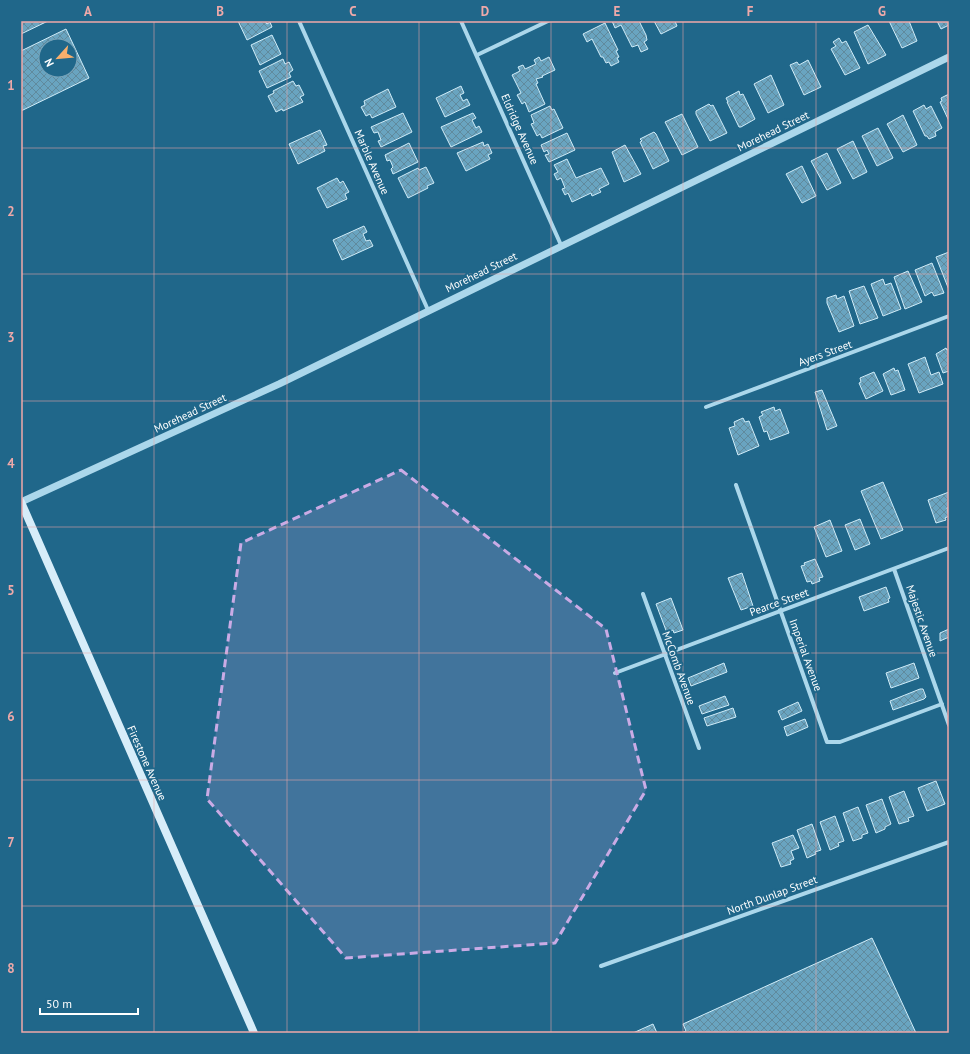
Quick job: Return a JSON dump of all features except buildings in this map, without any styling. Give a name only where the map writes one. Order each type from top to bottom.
[{"type":"main road","name":"Firestone Avenue","points":[[21,502],[254,1033]]},
{"type":"street","name":"Marble Avenue","points":[[299,21],[428,310]]},
{"type":"street","name":"Eldridge Avenue","points":[[461,21],[561,245]]},
{"type":"street","points":[[477,55],[548,21]]},
{"type":"street","name":"Morehead Street","points":[[21,502],[279,384],[561,245],[949,57]]},
{"type":"street","name":"Ayers Street","points":[[706,407],[949,316]]},
{"type":"street","name":"Imperial Avenue","points":[[736,485],[827,742],[840,742],[942,704]]},
{"type":"street","name":"Pearce Street","points":[[615,673],[949,548]]},
{"type":"street","name":"Majestic Avenue","points":[[894,569],[949,725]]},
{"type":"street","name":"McComb Avenue","points":[[643,594],[699,748]]},
{"type":"street","name":"North Dunlap Street","points":[[601,966],[949,842]]},
{"type":"highlighted area","points":[[401,470],[606,629],[646,790],[555,943],[346,958],[207,799],[241,543]]}]
